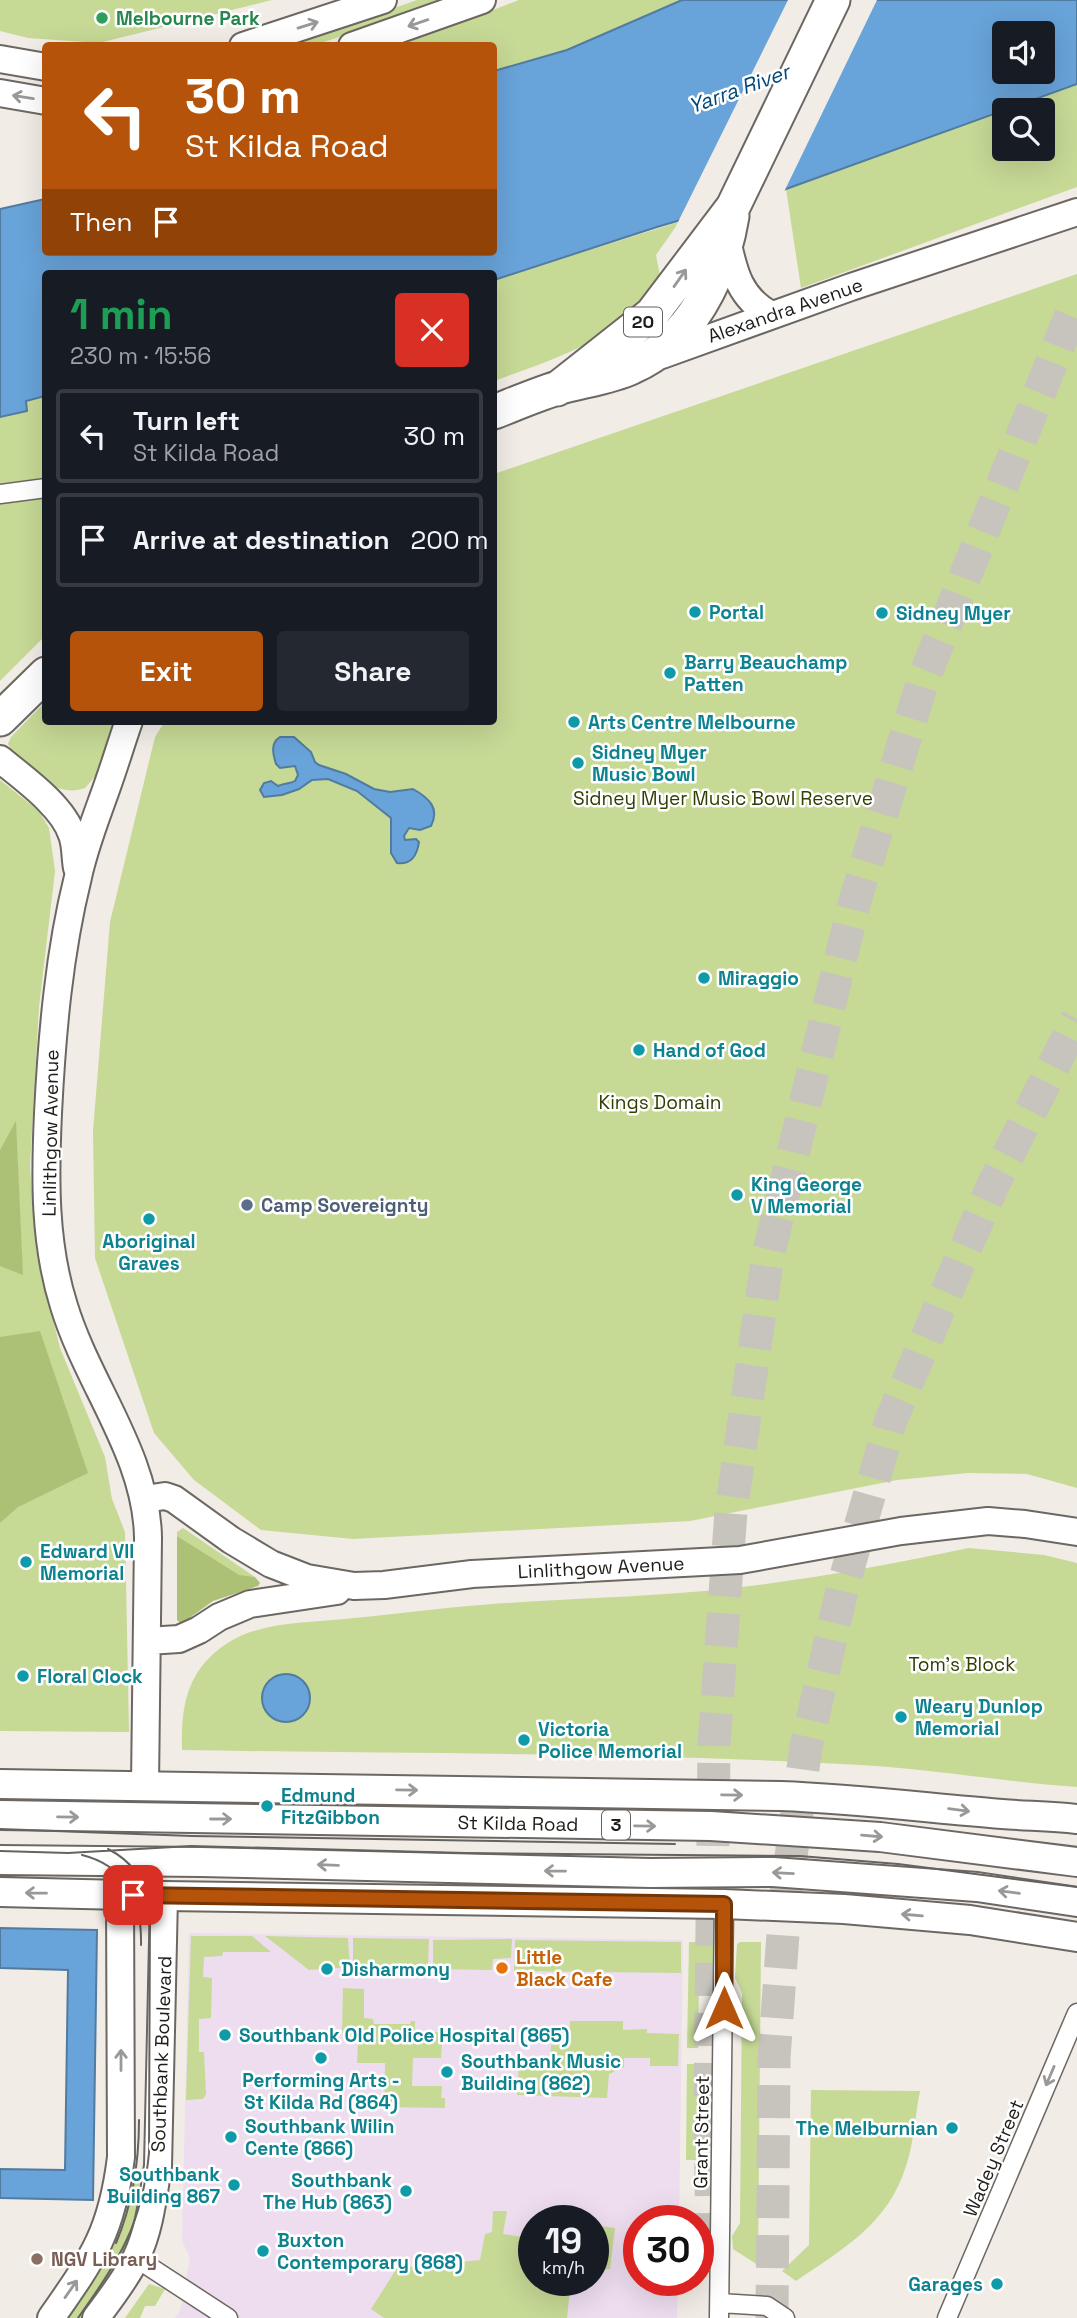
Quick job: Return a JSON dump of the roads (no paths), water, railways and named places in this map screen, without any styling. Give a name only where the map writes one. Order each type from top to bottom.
[{"type":"highway","name":"20","points":[[631,368],[662,349],[690,320],[712,282],[725,228],[833,0]]},
{"type":"highway","name":"20","points":[[557,388],[646,320],[725,228]]},
{"type":"highway","name":"Alexandra Avenue","points":[[497,411],[557,388],[631,368]]},
{"type":"highway","points":[[0,719],[42,678]]},
{"type":"main road","name":"St Kilda Road","points":[[0,1784],[781,1796],[1077,1819]]},
{"type":"main road","name":"Southbank Boulevard","points":[[145,1785],[146,1818],[159,1863],[164,1896]]},
{"type":"main road","name":"St Kilda Road","points":[[0,1815],[711,1826],[880,1837],[1077,1862]]},
{"type":"main road","name":"Southbank Boulevard","points":[[120,1895],[128,1862],[146,1818]]},
{"type":"main road","points":[[0,1860],[598,1872],[773,1872],[976,1887],[1077,1902]]},
{"type":"main road","points":[[598,1872],[608,1903]]},
{"type":"main road","points":[[0,1892],[724,1904],[844,1909],[958,1919],[1077,1937]]},
{"type":"street","points":[[255,42],[383,0]]},
{"type":"street","points":[[363,42],[482,0]]},
{"type":"street","points":[[0,60],[42,66]]},
{"type":"street","points":[[0,93],[42,100]]},
{"type":"street","name":"Alexandra Avenue","points":[[631,368],[682,346],[1077,212]]},
{"type":"street","points":[[725,228],[738,282],[757,306],[771,315]]},
{"type":"street","points":[[0,494],[42,489]]},
{"type":"street","name":"Linlithgow Avenue","points":[[129,725],[78,877],[62,960],[53,1032],[47,1130],[47,1219],[55,1277],[72,1330],[92,1379],[125,1445],[145,1499],[148,1538],[145,1785]]},
{"type":"street","name":"Linlithgow Avenue","points":[[0,759],[46,798],[68,824],[73,837],[78,877]]},
{"type":"street","points":[[46,798],[82,800],[94,795],[110,778]]},
{"type":"street","name":"Linlithgow Avenue","points":[[145,1499],[165,1496],[174,1499],[247,1550],[290,1572],[335,1584],[384,1585],[472,1574],[740,1560],[901,1531],[988,1521],[1077,1532]]},
{"type":"street","points":[[147,1641],[180,1639],[219,1617],[250,1604],[384,1585]]},
{"type":"street","name":"Southbank Boulevard","points":[[51,2318],[91,2261],[102,2239],[117,2188],[121,2157],[120,1895]]},
{"type":"street","name":"Southbank Boulevard","points":[[96,2318],[136,2258],[148,2226],[158,2166],[164,1896]]},
{"type":"street","name":"Grant Street","points":[[720,2311],[724,1904]]},
{"type":"street","name":"Wadey Street","points":[[947,2318],[1077,2013]]},
{"type":"street","points":[[136,2258],[228,2318]]},
{"type":"street","points":[[720,2311],[767,2306],[786,2318]]},
{"type":"water","name":"Yarra River","points":[[682,0],[1077,0],[1077,84],[1038,98],[992,98],[992,115],[786,189],[497,279],[497,270],[42,270],[42,397],[26,401],[27,411],[0,417],[0,209],[42,200],[42,256],[497,256],[497,70],[567,50]]},
{"type":"water","points":[[280,737],[294,737],[311,752],[319,765],[346,774],[374,789],[390,792],[413,789],[424,796],[433,809],[433,820],[431,826],[420,830],[409,828],[404,836],[405,840],[416,839],[419,842],[413,858],[397,863],[391,853],[391,818],[357,791],[328,779],[312,780],[299,789],[264,797],[260,790],[264,783],[271,781],[278,786],[295,781],[298,775],[295,766],[280,768],[276,764],[274,746]]},
{"type":"water","points":[[286,1674],[295,1675],[303,1681],[309,1689],[309,1707],[303,1715],[295,1721],[286,1722],[277,1721],[269,1715],[263,1707],[262,1698],[263,1689],[269,1681],[277,1675]]},
{"type":"water","points":[[0,1928],[97,1930],[93,2200],[0,2198],[0,2169],[65,2170],[68,1970],[0,1968]]},
{"type":"tunnel","points":[[711,2205],[714,1745],[731,1511],[768,1256],[854,904],[923,680],[1077,300]]},
{"type":"tunnel","points":[[772,2318],[774,2058],[786,1893],[806,1747],[843,1586],[891,1420],[993,1185],[1077,1019]]},
{"type":"tram line","points":[[0,1829],[192,1836],[675,1844]]},
{"type":"tram line","points":[[0,1851],[68,1853],[191,1846],[466,1853],[800,1856],[898,1864],[1077,1887]]},
{"type":"tram line","points":[[78,2318],[126,2241],[141,2201],[149,2153],[150,1905],[145,1887],[136,1872],[108,1849]]},
{"type":"tram line","points":[[82,1855],[110,1868],[129,1888],[139,1914],[141,1945]]},
{"type":"tram line","points":[[116,2243],[134,2183],[139,2120]]},
{"type":"place","name":"Melbourne Park","points":[[102,18]]},
{"type":"place","name":"Portal","points":[[695,612]]},
{"type":"place","name":"Sidney Myer","points":[[882,613]]},
{"type":"place","name":"Barry Beauchamp Patten","points":[[670,673]]},
{"type":"place","name":"Arts Centre Melbourne","points":[[574,722]]},
{"type":"place","name":"Sidney Myer Music Bowl","points":[[578,763]]},
{"type":"place","name":"Miraggio","points":[[704,978]]},
{"type":"place","name":"Hand of God","points":[[639,1050]]},
{"type":"place","name":"King George V Memorial","points":[[737,1195]]},
{"type":"place","name":"Camp Sovereignty","points":[[247,1205]]},
{"type":"place","name":"Aboriginal Graves","points":[[149,1219]]},
{"type":"place","name":"Edward VII Memorial","points":[[26,1562]]},
{"type":"place","name":"Floral Clock","points":[[23,1676]]},
{"type":"place","name":"Weary Dunlop Memorial","points":[[901,1717]]},
{"type":"place","name":"Victoria Police Memorial","points":[[524,1740]]},
{"type":"place","name":"Edmund FitzGibbon","points":[[267,1806]]},
{"type":"place","name":"Little Black Cafe","points":[[502,1968]]},
{"type":"place","name":"Disharmony","points":[[327,1969]]},
{"type":"place","name":"Southbank Old Police Hospital (865)","points":[[225,2035]]},
{"type":"place","name":"Performing Arts - St Kilda Rd (864)","points":[[321,2058]]},
{"type":"place","name":"Southbank Music Building (862)","points":[[447,2072]]},
{"type":"place","name":"The Melburnian","points":[[952,2128]]},
{"type":"place","name":"Southbank Wilin Cente (866)","points":[[231,2137]]},
{"type":"place","name":"Southbank Building 867","points":[[234,2185]]},
{"type":"place","name":"Southbank The Hub (863)","points":[[406,2191]]},
{"type":"place","name":"Buxton Contemporary (868)","points":[[263,2251]]},
{"type":"place","name":"NGV Library","points":[[37,2259]]},
{"type":"place","name":"Garages","points":[[997,2284]]},
{"type":"park label","name":"Sidney Myer Music Bowl Reserve","points":[[723,798]]},
{"type":"park label","name":"Kings Domain","points":[[660,1102]]},
{"type":"park label","name":"Tom's Block","points":[[962,1664]]}]
